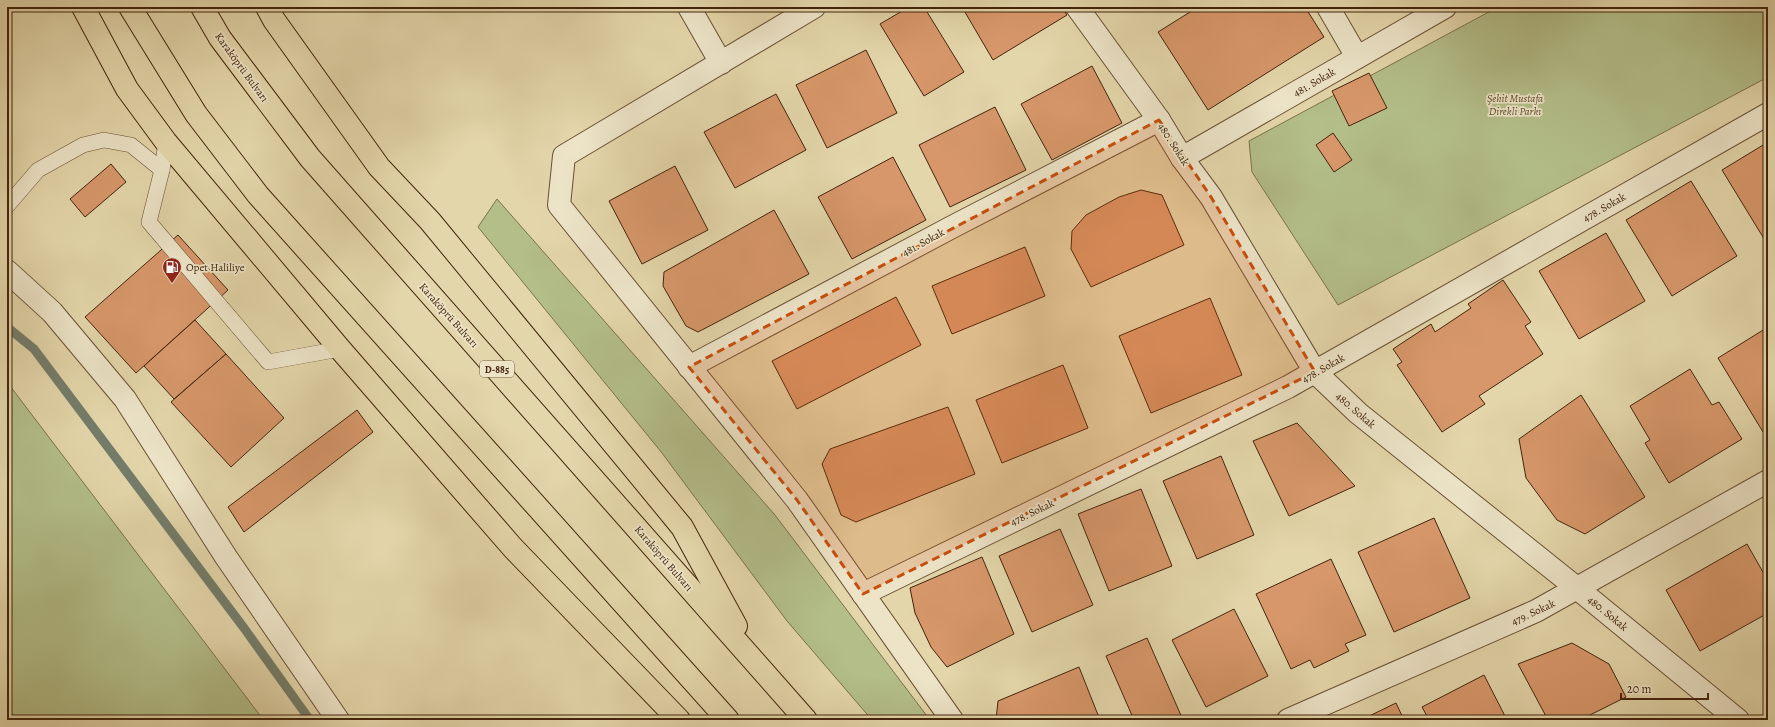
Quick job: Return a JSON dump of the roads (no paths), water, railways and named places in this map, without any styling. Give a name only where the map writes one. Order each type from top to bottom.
[{"type":"highway","points":[[83,7],[127,89],[166,142],[340,349],[513,548],[679,720]]},
{"type":"highway","points":[[130,7],[196,114],[258,195],[728,720]]},
{"type":"highway","name":"Karaköprü Bulvarı","points":[[202,7],[220,38],[310,158],[806,720]]},
{"type":"highway","points":[[268,7],[274,20],[379,167],[430,221],[682,527],[754,660]]},
{"type":"street","points":[[689,7],[721,63]]},
{"type":"street","points":[[814,7],[564,156],[559,205],[797,500],[952,720]]},
{"type":"street","name":"480. Sokak","points":[[1077,7],[1159,120],[1182,158],[1211,197],[1315,372],[1358,413],[1578,589],[1738,720]]},
{"type":"street","points":[[1328,7],[1357,57]]},
{"type":"street","name":"481. Sokak","points":[[1182,158],[1445,7]]},
{"type":"street","name":"478. Sokak","points":[[863,594],[1288,387],[1768,114]]},
{"type":"street","name":"481. Sokak","points":[[690,367],[952,227],[1159,120]]},
{"type":"street","points":[[7,271],[52,312],[125,399],[226,557],[338,720]]},
{"type":"street","name":"479. Sokak","points":[[1288,720],[1536,611],[1578,589],[1768,481]]},
{"type":"lane","points":[[7,206],[38,170],[83,145],[104,140],[132,145],[162,170]]},
{"type":"lane","points":[[166,142],[162,170],[149,222],[268,362],[340,349]]},
{"type":"waterway","points":[[7,327],[34,349],[244,628],[310,720]]},
{"type":"place","name":"Opet Haliliye","points":[[172,284]]},
{"type":"park label","name":"Şehit Mustafa Direkli Parkı","points":[[1515,104]]}]
